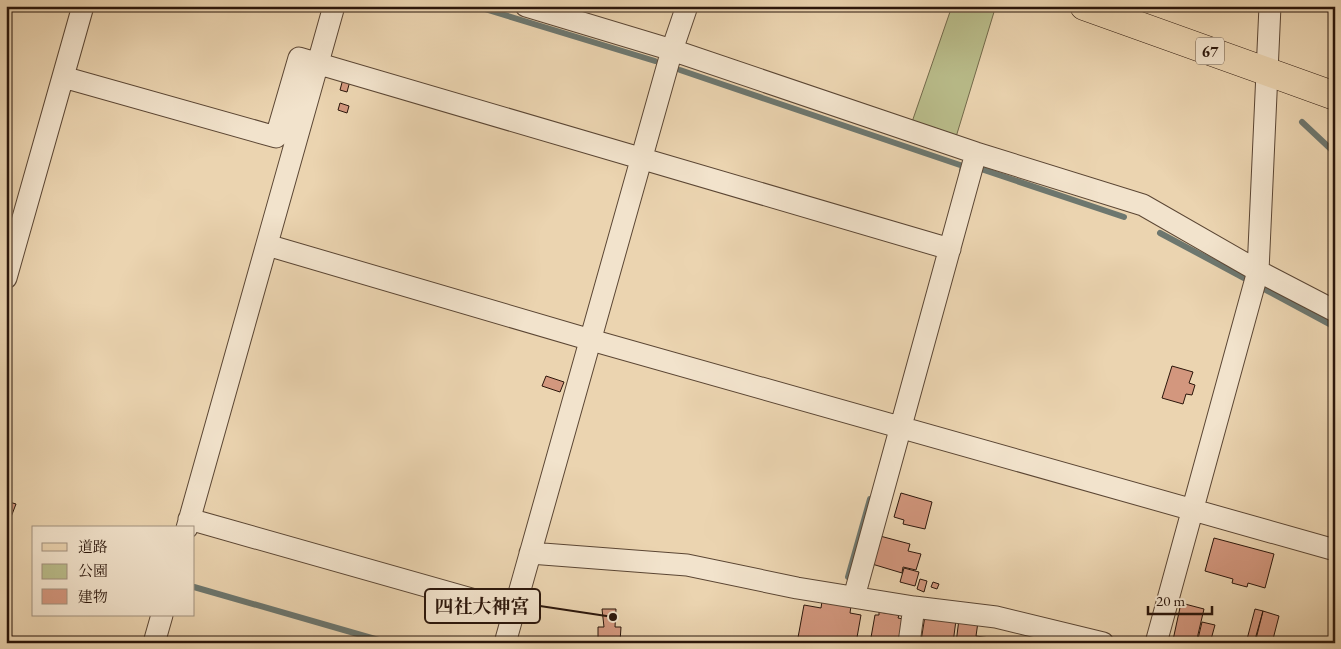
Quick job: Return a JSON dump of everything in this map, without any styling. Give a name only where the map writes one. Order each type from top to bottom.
[{"type":"main road","name":"67","points":[[1084,6],[1335,96]]},
{"type":"street","points":[[6,278],[83,6]]},
{"type":"street","points":[[334,6],[188,523],[514,611]]},
{"type":"street","points":[[526,6],[672,50],[976,153],[1143,205],[1258,271],[1335,311]]},
{"type":"street","points":[[505,643],[672,50],[687,6]]},
{"type":"street","points":[[1156,643],[1258,271],[1270,6]]},
{"type":"street","points":[[63,77],[276,137],[299,58],[950,249]]},
{"type":"street","points":[[854,597],[976,153]]},
{"type":"street","points":[[266,245],[590,340],[1335,550]]},
{"type":"street","points":[[530,553],[687,565],[797,588],[914,607],[996,617],[1103,643]]},
{"type":"street","points":[[909,643],[914,607]]},
{"type":"street","points":[[156,642],[162,616]]},
{"type":"green space","points":[[952,6],[979,6],[994,12],[956,137],[912,122]]},
{"type":"building","points":[[343,79],[350,81],[347,92],[340,90]]},
{"type":"building","points":[[340,103],[349,106],[347,113],[338,110]]},
{"type":"building","points":[[1172,366],[1193,372],[1189,383],[1195,385],[1192,395],[1186,394],[1183,404],[1162,398]]},
{"type":"building","points":[[546,376],[564,382],[560,392],[542,386]]},
{"type":"building","points":[[901,493],[932,502],[925,529],[903,524],[904,520],[894,517]]},
{"type":"building","points":[[6,501],[16,504],[11,517],[6,516]]},
{"type":"building","points":[[880,536],[910,544],[908,551],[921,554],[916,570],[903,567],[902,573],[872,564]]},
{"type":"building","points":[[1214,538],[1274,554],[1265,588],[1248,583],[1247,587],[1232,583],[1233,579],[1205,571]]},
{"type":"building","points":[[904,568],[919,572],[915,586],[900,582]]},
{"type":"building","points":[[920,579],[927,581],[924,592],[917,589]]},
{"type":"building","points":[[933,582],[939,584],[937,589],[931,587]]},
{"type":"building","points":[[822,601],[851,606],[850,613],[861,615],[856,643],[797,643],[804,605],[821,608]]},
{"type":"building","points":[[1181,603],[1204,609],[1196,643],[1184,643],[1173,640]]},
{"type":"building","points":[[602,609],[616,609],[615,627],[621,627],[620,642],[598,641],[598,627],[604,627]]},
{"type":"building","points":[[1255,609],[1263,611],[1254,643],[1246,643]]},
{"type":"building","points":[[1263,611],[1279,616],[1272,643],[1255,643]]},
{"type":"building","points":[[879,612],[899,615],[898,618],[903,619],[900,643],[870,643],[875,615],[879,615]]},
{"type":"building","points":[[925,616],[956,620],[953,643],[921,641]]},
{"type":"building","points":[[959,619],[978,622],[976,636],[990,638],[989,643],[956,643]]},
{"type":"building","points":[[1202,622],[1215,625],[1210,643],[1197,643]]},
{"type":"waterway","points":[[475,6],[655,61]]},
{"type":"waterway","points":[[680,70],[963,166],[962,171]]},
{"type":"waterway","points":[[1302,122],[1335,153]]},
{"type":"waterway","points":[[981,169],[1124,217]]},
{"type":"waterway","points":[[1160,233],[1244,278]]},
{"type":"waterway","points":[[1266,290],[1335,327]]},
{"type":"waterway","points":[[848,577],[870,499]]},
{"type":"waterway","points":[[195,587],[389,643]]},
{"type":"place","name":"四社大神宮","points":[[613,617]]}]
